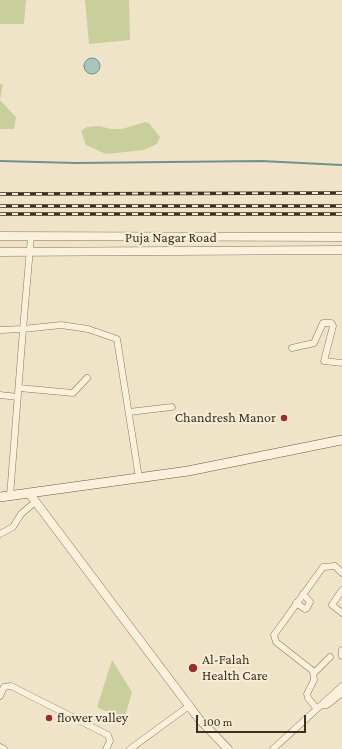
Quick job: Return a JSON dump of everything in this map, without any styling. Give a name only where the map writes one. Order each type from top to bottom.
[{"type":"main road","points":[[0,497],[188,471],[342,440]]},
{"type":"street","name":"Puja Nagar Road","points":[[0,236],[342,237]]},
{"type":"street","points":[[10,496],[31,237]]},
{"type":"street","name":"Puja Nagar Road","points":[[0,252],[342,250]]},
{"type":"street","points":[[292,348],[314,343],[323,323],[331,322],[333,326],[324,361],[342,363]]},
{"type":"street","points":[[0,330],[61,325],[88,329],[117,339],[139,478]]},
{"type":"street","points":[[18,388],[73,393],[87,378]]},
{"type":"street","points":[[0,395],[18,397]]},
{"type":"street","points":[[129,412],[172,407]]},
{"type":"street","points":[[30,493],[35,502],[199,719],[228,749]]},
{"type":"street","points":[[0,534],[13,527],[21,514],[35,502]]},
{"type":"street","points":[[314,673],[274,639],[274,635],[323,567],[327,565],[335,566],[342,573]]},
{"type":"street","points":[[342,590],[332,605],[342,613]]},
{"type":"street","points":[[296,603],[305,609],[307,608],[310,602],[303,594]]},
{"type":"street","points":[[342,650],[342,656]]},
{"type":"street","points":[[320,707],[308,698],[307,694],[314,680],[314,673],[330,657]]},
{"type":"street","points":[[0,696],[6,686],[18,689],[108,735],[110,741],[106,749]]},
{"type":"street","points":[[273,749],[320,707],[324,700],[342,686]]},
{"type":"street","points":[[320,707],[327,705],[342,693]]},
{"type":"street","points":[[130,749],[189,706]]},
{"type":"street","points":[[0,747],[4,749]]},
{"type":"green space","points":[[0,0],[26,0],[24,24],[0,24]]},
{"type":"green space","points":[[85,0],[129,0],[130,40],[89,44]]},
{"type":"green space","points":[[0,84],[3,84],[0,100]]},
{"type":"green space","points":[[0,100],[16,117],[14,129],[0,129]]},
{"type":"green space","points":[[145,122],[149,123],[160,137],[157,144],[144,150],[106,154],[86,145],[81,131],[87,127],[99,126],[111,129],[122,129]]},
{"type":"green space","points":[[112,660],[132,692],[124,720],[97,707]]},
{"type":"water","points":[[92,58],[98,60],[100,66],[98,72],[92,74],[86,72],[84,66],[86,60]]},
{"type":"waterway","points":[[0,161],[76,163],[261,161],[342,165]]},
{"type":"railway","points":[[0,194],[342,193]]},
{"type":"railway","points":[[0,206],[342,206]]},
{"type":"railway","points":[[0,214],[342,214]]},
{"type":"place","name":"Chandresh Manor","points":[[284,418]]},
{"type":"place","name":"Al-Falah Health Care","points":[[193,668]]},
{"type":"place","name":"flower valley","points":[[49,718]]}]
